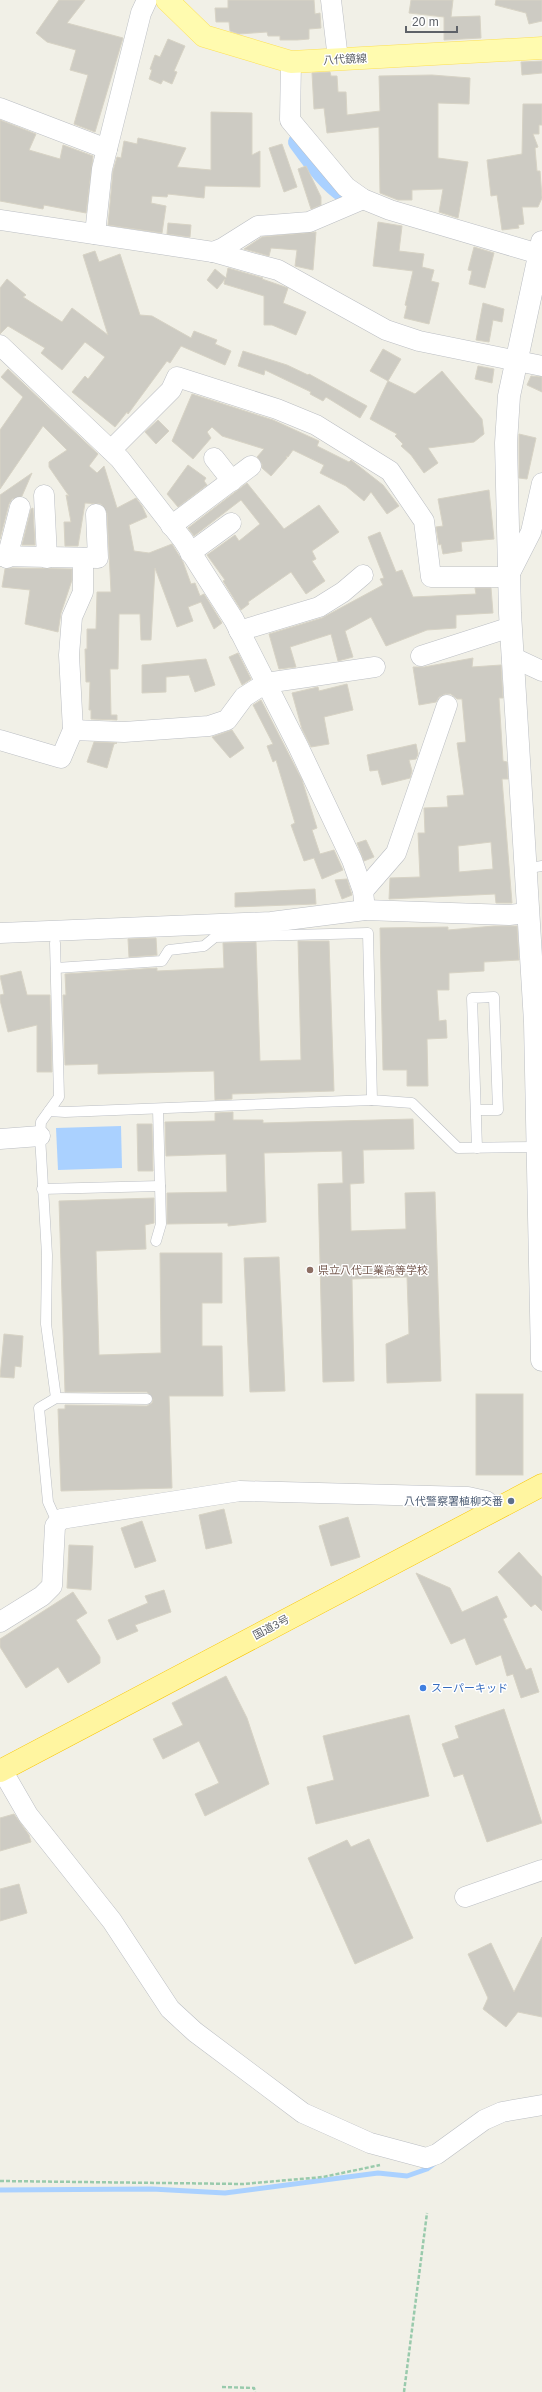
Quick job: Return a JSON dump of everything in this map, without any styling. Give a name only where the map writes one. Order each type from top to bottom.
[{"type":"highway","name":"国道3号","points":[[1,1770],[542,1485]]},
{"type":"main road","name":"八代鏡線","points":[[167,0],[204,36],[291,62],[542,48]]},
{"type":"street","points":[[95,234],[102,169],[141,13],[148,0]]},
{"type":"street","points":[[331,0],[338,59]]},
{"type":"street","points":[[291,62],[290,120],[346,187],[363,199],[390,210],[541,246],[509,396],[506,443],[508,577],[512,657],[533,867],[527,913],[537,978],[540,1105],[537,1147],[542,1360]]},
{"type":"street","points":[[0,108],[107,149]]},
{"type":"street","points":[[213,252],[223,248],[258,226],[309,222],[363,199]]},
{"type":"street","points":[[0,220],[213,252],[278,270],[386,330],[419,341],[542,366]]},
{"type":"street","points":[[0,345],[111,450],[171,526],[190,553],[239,631],[266,684],[331,814],[352,860],[364,901]]},
{"type":"street","points":[[111,450],[171,390],[177,377],[277,409],[316,425],[390,471],[424,521],[431,577],[508,577]]},
{"type":"street","points":[[214,458],[232,481]]},
{"type":"street","points":[[171,526],[251,466]]},
{"type":"street","points":[[508,577],[531,532],[542,483]]},
{"type":"street","points":[[44,495],[48,558]]},
{"type":"street","points":[[20,507],[3,557],[98,558],[96,514]]},
{"type":"street","points":[[190,553],[231,523]]},
{"type":"street","points":[[0,740],[61,758],[73,730],[69,655],[72,616],[83,592],[83,558]]},
{"type":"street","points":[[239,631],[319,607],[343,592],[363,575]]},
{"type":"street","points":[[421,656],[511,627]]},
{"type":"street","points":[[512,657],[542,672]]},
{"type":"street","points":[[73,730],[124,732],[209,726],[227,720],[244,697],[266,684],[375,667]]},
{"type":"street","points":[[364,901],[396,853],[447,706]]},
{"type":"street","points":[[0,933],[271,922],[364,901],[510,915],[527,913]]},
{"type":"street","points":[[0,1139],[40,1136]]},
{"type":"street","points":[[0,1622],[42,1596],[52,1586],[57,1522],[61,1519],[240,1491],[468,1497],[486,1501],[496,1509]]},
{"type":"street","points":[[1,1770],[28,1815],[112,1921],[170,2009],[195,2032],[304,2113],[370,2143],[426,2158],[437,2154],[484,2120],[496,2115],[542,2105]]},
{"type":"street","points":[[465,1898],[542,1870]]},
{"type":"lane","points":[[56,968],[162,961],[169,950],[204,946],[215,938],[368,932],[372,1100]]},
{"type":"lane","points":[[55,943],[59,1097],[41,1122],[40,1136],[47,1255],[46,1324],[56,1398]]},
{"type":"lane","points":[[476,1110],[498,1110],[494,997],[472,998],[477,1148]]},
{"type":"lane","points":[[50,1110],[65,1112],[372,1100],[412,1103],[458,1148],[537,1147]]},
{"type":"lane","points":[[156,1241],[161,1224],[158,1109]]},
{"type":"lane","points":[[42,1189],[160,1186]]},
{"type":"lane","points":[[57,1522],[47,1495],[38,1408],[56,1398],[147,1398]]},
{"type":"path","points":[[0,2181],[243,2184],[323,2177],[381,2165],[388,2166]]},
{"type":"path","points":[[404,2392],[427,2213]]},
{"type":"path","points":[[222,2387],[254,2388],[255,2392]]},
{"type":"water","points":[[121,1126],[122,1168],[58,1170],[56,1128]]},
{"type":"building","points":[[59,0],[85,0],[67,23],[123,38],[95,132],[74,124],[88,75],[70,70],[76,50],[47,42],[36,33]]},
{"type":"building","points":[[228,0],[314,0],[315,14],[320,13],[321,28],[309,29],[309,39],[297,40],[280,40],[280,36],[268,36],[267,32],[239,34],[230,31],[229,22],[216,22],[215,8],[228,8]]},
{"type":"building","points":[[411,0],[453,0],[451,17],[480,16],[481,38],[444,40],[444,17],[409,13]]},
{"type":"building","points":[[496,0],[542,0],[542,21],[529,24],[526,13],[495,5]]},
{"type":"building","points":[[168,39],[185,46],[174,71],[177,72],[172,84],[163,80],[161,84],[149,79],[152,70],[150,69],[155,55],[160,57]]},
{"type":"building","points":[[542,61],[542,73],[522,75],[521,62]]},
{"type":"building","points":[[330,72],[331,76],[337,76],[338,92],[346,92],[347,115],[380,111],[379,76],[432,75],[470,78],[469,104],[438,103],[438,158],[468,162],[458,218],[439,212],[443,189],[412,190],[412,200],[398,200],[380,193],[379,127],[327,133],[324,108],[314,109],[312,73]]},
{"type":"building","points":[[523,104],[542,104],[542,125],[539,125],[539,134],[533,134],[538,147],[535,148],[537,171],[540,171],[542,198],[538,207],[522,207],[524,224],[518,225],[519,228],[502,230],[497,195],[491,196],[487,160],[522,154]]},
{"type":"building","points":[[211,112],[252,113],[252,155],[260,151],[260,187],[205,186],[204,198],[168,194],[167,197],[152,196],[151,203],[166,206],[162,233],[108,225],[113,171],[117,157],[121,158],[124,141],[137,144],[138,138],[186,148],[177,167],[211,170]]},
{"type":"building","points":[[0,120],[36,134],[29,150],[60,159],[63,145],[93,156],[86,213],[44,205],[43,209],[0,201]]},
{"type":"building","points":[[282,144],[297,187],[284,192],[269,148]]},
{"type":"building","points":[[306,166],[321,197],[321,205],[311,209],[298,169]]},
{"type":"building","points":[[378,222],[402,226],[399,251],[424,254],[422,267],[434,270],[431,281],[439,283],[429,324],[404,318],[407,306],[405,305],[413,271],[373,266]]},
{"type":"building","points":[[168,223],[191,225],[190,237],[167,234]]},
{"type":"building","points":[[316,232],[313,270],[295,266],[297,250],[271,248],[269,256],[244,249],[262,237]]},
{"type":"building","points":[[474,247],[494,253],[485,288],[469,284],[472,271],[468,270]]},
{"type":"building","points":[[95,251],[99,262],[120,254],[140,315],[152,316],[191,338],[194,331],[217,340],[215,344],[231,351],[225,365],[181,346],[170,363],[167,361],[128,414],[127,412],[115,427],[72,392],[85,376],[88,379],[105,357],[85,342],[62,370],[41,353],[45,348],[8,326],[0,334],[0,288],[7,279],[26,295],[23,297],[62,322],[72,308],[108,335],[83,255]]},
{"type":"building","points":[[228,268],[263,278],[262,279],[288,288],[283,303],[306,312],[296,335],[272,325],[264,325],[264,296],[224,284],[225,279],[217,289],[207,280],[215,269],[226,278]]},
{"type":"building","points":[[483,303],[504,309],[502,322],[493,320],[489,342],[476,340]]},
{"type":"building","points":[[383,349],[401,359],[388,381],[370,371]]},
{"type":"building","points":[[243,351],[287,365],[308,375],[309,374],[367,406],[360,418],[326,397],[323,401],[310,394],[311,392],[265,370],[264,375],[238,366]]},
{"type":"building","points":[[478,366],[494,369],[492,383],[475,379]]},
{"type":"building","points":[[8,369],[98,454],[89,466],[97,473],[104,466],[117,508],[136,498],[142,506],[147,517],[129,525],[134,551],[149,553],[172,544],[183,562],[191,584],[195,583],[200,596],[204,594],[222,623],[214,629],[201,602],[188,607],[193,621],[177,627],[155,568],[151,640],[141,640],[140,614],[119,614],[118,669],[110,669],[111,715],[117,715],[117,720],[91,719],[91,710],[89,710],[90,682],[86,682],[85,649],[87,649],[87,629],[96,629],[97,592],[111,592],[107,513],[101,504],[85,503],[78,546],[65,546],[64,522],[71,522],[66,495],[69,496],[49,467],[49,462],[67,450],[43,426],[0,489],[0,430],[23,397],[1,377]]},
{"type":"building","points":[[442,371],[482,419],[484,434],[474,442],[428,448],[438,463],[424,473],[411,455],[401,446],[403,444],[395,436],[397,434],[370,419],[388,381],[415,394]]},
{"type":"building","points":[[531,376],[542,377],[542,392],[527,385]]},
{"type":"building","points":[[192,394],[273,420],[319,441],[317,446],[349,462],[351,460],[383,485],[399,506],[387,514],[371,492],[364,501],[346,486],[320,473],[324,465],[293,450],[288,457],[286,456],[287,458],[271,476],[262,468],[262,464],[257,457],[264,449],[222,436],[212,427],[207,432],[211,438],[193,459],[172,441]]},
{"type":"building","points":[[158,420],[169,431],[156,444],[145,432]]},
{"type":"building","points":[[519,434],[536,438],[527,479],[519,478]]},
{"type":"building","points":[[188,465],[206,478],[204,481],[207,485],[178,507],[167,494]]},
{"type":"building","points":[[32,473],[22,496],[12,499],[9,504],[0,539],[0,495]]},
{"type":"building","points":[[247,483],[284,529],[319,505],[339,532],[312,551],[316,559],[312,561],[325,581],[306,594],[291,572],[248,602],[249,604],[241,610],[223,581],[225,580],[207,555],[235,535],[239,541],[260,524],[241,500],[194,536],[188,528]]},
{"type":"building","points":[[489,490],[494,539],[461,542],[462,551],[443,554],[441,544],[439,545],[436,527],[443,526],[438,499]]},
{"type":"building","points":[[33,508],[35,545],[22,545],[31,509]]},
{"type":"building","points":[[380,532],[396,572],[402,570],[413,597],[476,594],[475,588],[491,588],[493,613],[456,615],[456,628],[427,630],[386,646],[371,617],[345,631],[353,657],[338,661],[331,634],[290,647],[296,667],[279,669],[269,634],[322,618],[383,585],[380,579],[384,578],[368,537]]},
{"type":"building","points":[[5,569],[72,569],[72,580],[61,613],[58,632],[25,624],[30,590],[2,587]]},
{"type":"building","points":[[238,653],[251,679],[242,685],[229,657]]},
{"type":"building","points":[[473,658],[472,667],[501,665],[503,698],[499,698],[503,761],[507,762],[508,779],[502,779],[512,903],[496,903],[495,894],[389,899],[390,878],[420,877],[418,833],[425,833],[424,808],[448,807],[447,796],[464,795],[457,743],[466,742],[462,699],[457,699],[451,694],[445,694],[439,697],[436,702],[419,705],[413,667],[424,667]],"holes":[[[491,842],[493,869],[459,872],[458,846]]]},
{"type":"building","points":[[206,659],[215,685],[195,692],[189,675],[166,677],[166,692],[142,693],[142,665]]},
{"type":"building","points":[[347,684],[353,710],[324,717],[329,744],[311,747],[302,729],[292,693],[318,687],[319,691]]},
{"type":"building","points":[[261,700],[302,780],[317,828],[312,830],[320,854],[334,850],[343,870],[322,879],[314,858],[304,861],[291,825],[295,823],[276,760],[273,762],[267,746],[273,744],[253,705]]},
{"type":"building","points":[[232,730],[244,748],[230,758],[212,737]]},
{"type":"building","points":[[94,742],[117,743],[114,744],[107,768],[87,762]]},
{"type":"building","points":[[416,744],[418,754],[416,759],[409,760],[412,771],[410,778],[382,785],[378,770],[370,771],[367,755]]},
{"type":"building","points":[[366,840],[374,857],[364,861],[357,843]]},
{"type":"building","points":[[347,879],[352,895],[342,899],[335,880]]},
{"type":"building","points":[[315,889],[316,904],[235,907],[235,893]]},
{"type":"building","points":[[494,926],[517,926],[519,960],[484,962],[484,971],[449,973],[449,990],[437,990],[439,1021],[446,1020],[447,1038],[427,1039],[428,1086],[407,1086],[407,1070],[383,1070],[380,928],[448,927],[448,930]]},
{"type":"building","points":[[156,938],[157,955],[129,957],[128,939]]},
{"type":"building","points":[[298,941],[329,941],[334,1091],[232,1094],[232,1099],[215,1100],[214,1071],[98,1074],[98,1064],[65,1065],[63,995],[66,995],[65,974],[157,968],[157,971],[224,968],[223,943],[256,942],[260,1061],[301,1060]]},
{"type":"building","points":[[21,971],[27,995],[50,995],[52,1072],[37,1072],[37,1025],[8,1032],[0,1000],[0,995],[4,994],[0,976]]},
{"type":"building","points":[[233,1112],[233,1120],[263,1120],[263,1123],[413,1119],[414,1149],[363,1150],[364,1183],[350,1184],[351,1231],[406,1229],[405,1193],[435,1192],[441,1381],[387,1383],[386,1344],[409,1334],[407,1277],[352,1279],[354,1381],[323,1382],[318,1184],[343,1183],[342,1151],[264,1153],[266,1222],[228,1226],[228,1223],[167,1224],[167,1193],[227,1192],[226,1154],[166,1156],[165,1122],[215,1121],[215,1113]]},
{"type":"building","points":[[137,1124],[152,1124],[153,1171],[138,1171]]},
{"type":"building","points":[[154,1198],[154,1223],[145,1225],[146,1249],[96,1251],[99,1355],[161,1353],[160,1253],[222,1253],[222,1303],[202,1303],[202,1346],[222,1346],[223,1396],[169,1396],[172,1488],[61,1491],[58,1409],[65,1409],[65,1405],[147,1406],[152,1403],[153,1399],[147,1392],[65,1392],[59,1201]]},
{"type":"building","points":[[279,1257],[285,1391],[250,1392],[244,1258]]},
{"type":"building","points":[[4,1334],[23,1336],[21,1367],[15,1366],[14,1378],[0,1377]]},
{"type":"building","points":[[476,1394],[523,1394],[523,1475],[476,1475]]},
{"type":"building","points":[[224,1509],[232,1543],[206,1549],[199,1515]]},
{"type":"building","points":[[348,1517],[360,1557],[331,1566],[319,1526]]},
{"type":"building","points":[[142,1521],[156,1561],[135,1568],[121,1528]]},
{"type":"building","points":[[69,1545],[93,1546],[91,1590],[67,1588]]},
{"type":"building","points":[[519,1552],[542,1577],[542,1611],[535,1604],[531,1607],[498,1572]]},
{"type":"building","points":[[416,1573],[450,1588],[462,1612],[497,1596],[507,1617],[503,1619],[526,1670],[531,1668],[539,1692],[521,1698],[513,1674],[507,1676],[501,1655],[476,1665],[465,1638],[451,1644]]},
{"type":"building","points":[[164,1590],[171,1612],[135,1625],[138,1631],[117,1640],[108,1620],[148,1603],[145,1596]]},
{"type":"building","points":[[73,1592],[87,1613],[76,1620],[100,1657],[100,1663],[68,1683],[58,1667],[26,1688],[0,1647],[0,1639]]},
{"type":"building","points":[[226,1676],[247,1718],[269,1784],[205,1816],[195,1794],[219,1783],[199,1741],[163,1759],[153,1739],[183,1725],[172,1703]]},
{"type":"building","points":[[504,1709],[542,1823],[487,1842],[463,1774],[454,1777],[442,1744],[459,1738],[455,1726]]},
{"type":"building","points":[[409,1715],[429,1796],[316,1824],[307,1787],[334,1780],[323,1736]]},
{"type":"building","points":[[14,1814],[29,1835],[31,1842],[0,1851],[0,1818]]},
{"type":"building","points":[[369,1839],[413,1938],[355,1964],[308,1858],[347,1840],[351,1847]]},
{"type":"building","points":[[19,1884],[27,1913],[0,1921],[0,1889]]},
{"type":"building","points":[[542,1937],[542,2017],[518,2012],[506,2027],[483,2009],[488,1998],[468,1954],[491,1943],[514,1992]]},
{"type":"waterway","points":[[297,142],[325,178],[345,195]]},
{"type":"waterway","points":[[0,2190],[152,2189],[225,2193],[378,2173],[407,2176],[427,2169],[435,2163]]},
{"type":"place","name":"県立八代工業高等学校","points":[[310,1270]]},
{"type":"place","name":"八代警察署植柳交番","points":[[511,1501]]},
{"type":"place","name":"スーパーキッド","points":[[423,1688]]}]
